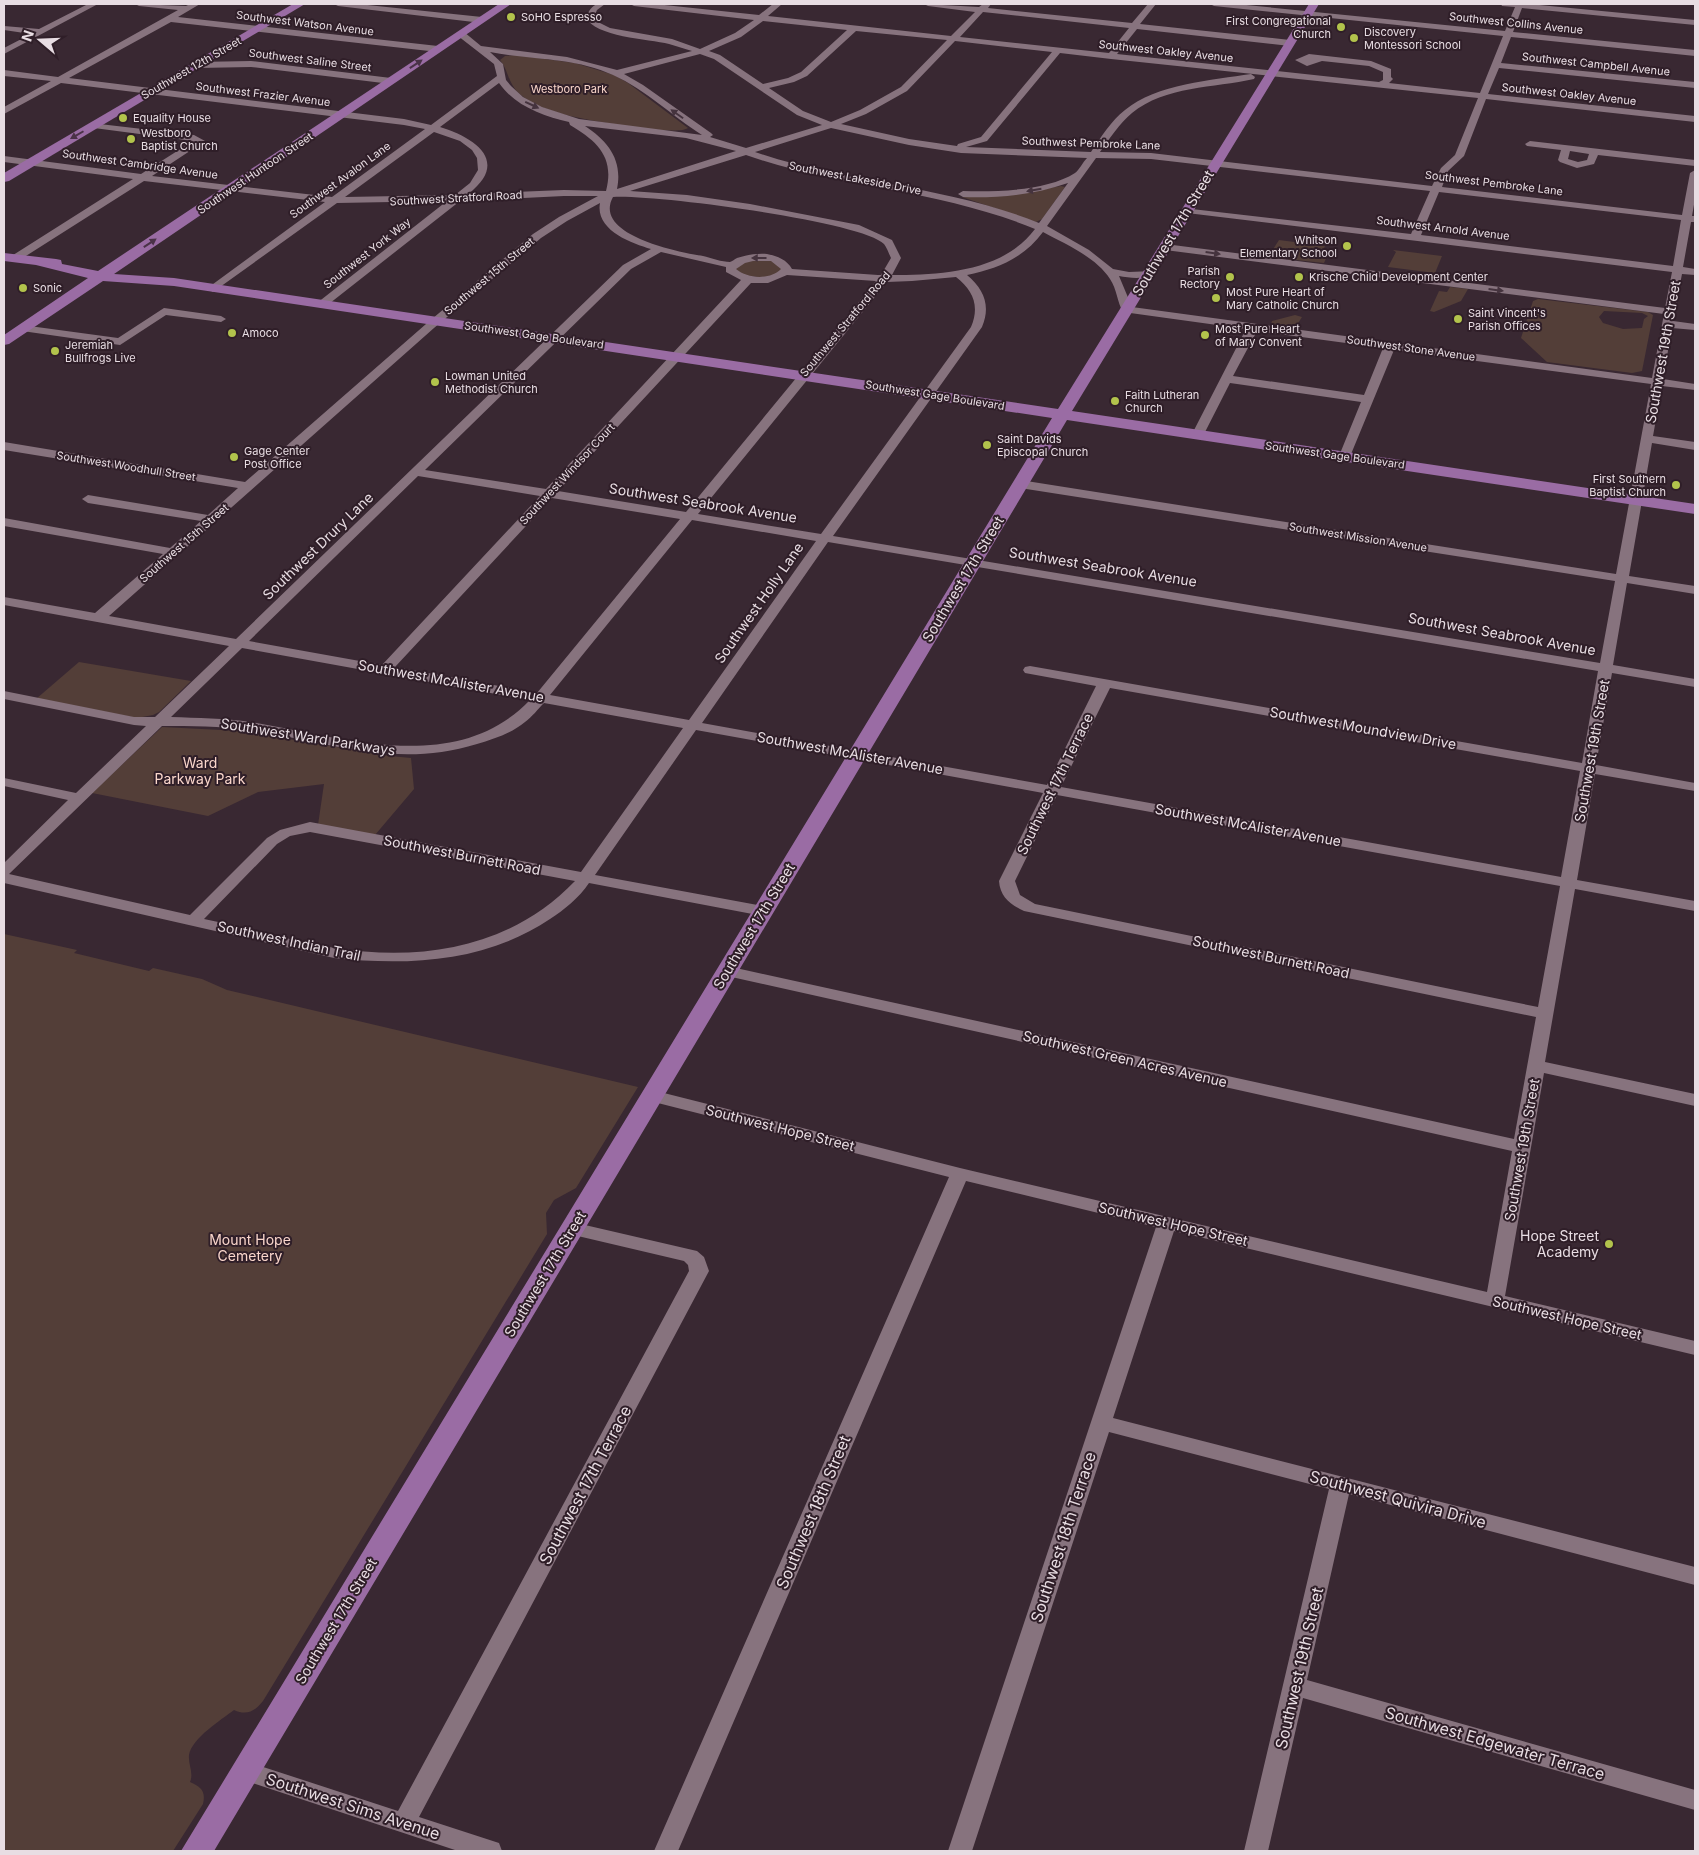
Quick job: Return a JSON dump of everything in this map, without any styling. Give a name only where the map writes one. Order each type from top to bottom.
[{"type":"main road","name":"Southwest 12th Street","points":[[4,178],[300,4]]},
{"type":"main road","name":"Southwest Huntoon Street","points":[[4,341],[506,4]]},
{"type":"main road","name":"Southwest 17th Street","points":[[197,1851],[1020,484],[1311,9]]},
{"type":"main road","name":"Southwest Gage Boulevard","points":[[9,258],[42,263],[60,269],[106,273],[145,282],[174,282],[1695,509]]},
{"type":"street","points":[[4,51],[94,4]]},
{"type":"street","points":[[139,4],[188,9]]},
{"type":"street","points":[[4,111],[196,4]]},
{"type":"street","points":[[338,4],[482,20]]},
{"type":"street","name":"Southwest Pembroke Lane","points":[[601,4],[594,9],[590,17],[592,22],[602,28],[664,40],[702,51],[717,57],[800,113],[831,125],[909,142],[941,147],[1010,153],[1136,155],[1691,219]]},
{"type":"street","name":"Southwest Oakley Avenue","points":[[634,4],[684,6],[760,18],[1271,74],[1384,81],[1484,96],[1695,119]]},
{"type":"street","points":[[616,73],[702,51],[737,35],[778,4]]},
{"type":"street","points":[[928,4],[984,7],[1290,43]]},
{"type":"street","points":[[1111,56],[1152,4]]},
{"type":"street","name":"Southwest Collins Avenue","points":[[1214,4],[1311,9],[1507,34],[1695,53]]},
{"type":"street","points":[[1505,4],[1695,22]]},
{"type":"street","points":[[1415,238],[1444,170],[1459,156],[1520,4]]},
{"type":"street","name":"Southwest 15th Street","points":[[98,618],[526,244],[563,219],[610,194],[831,125],[863,112],[904,89],[984,7]]},
{"type":"street","name":"Southwest Watson Avenue","points":[[170,19],[438,50]]},
{"type":"street","points":[[4,28],[40,32]]},
{"type":"street","points":[[760,87],[791,80],[804,74],[854,28]]},
{"type":"street","name":"Southwest Lakeside Drive","points":[[461,34],[502,68],[504,82],[511,91],[526,102],[559,116],[718,141]]},
{"type":"street","name":"Southwest Lakeside Drive","points":[[477,47],[569,60],[616,73],[693,126],[718,141],[744,152],[809,170],[936,193],[996,210],[1041,227],[1081,249],[1109,271],[1119,286],[1127,310]]},
{"type":"street","points":[[941,147],[968,145],[984,139],[1058,50]]},
{"type":"street","name":"Southwest Lakeside Drive","points":[[495,61],[505,55],[520,54]]},
{"type":"street","points":[[1318,59],[1377,66],[1388,71],[1384,81]]},
{"type":"street","name":"Southwest Saline Street","points":[[197,65],[251,64],[391,81]]},
{"type":"street","name":"Southwest Campbell Avenue","points":[[1495,65],[1695,85]]},
{"type":"street","name":"Southwest Frazier Avenue","points":[[4,73],[342,114]]},
{"type":"street","points":[[732,265],[732,272],[748,279],[768,279],[785,272],[884,278],[923,277],[958,273],[992,266],[1012,256],[1029,244],[1122,117],[1147,101],[1187,88],[1271,74]]},
{"type":"street","name":"Southwest Avalon Lane","points":[[213,288],[502,76]]},
{"type":"street","points":[[482,92],[498,88],[511,91]]},
{"type":"street","name":"Southwest York Way","points":[[321,304],[456,198],[479,178],[483,172],[484,160],[475,147],[454,134],[404,122],[342,114]]},
{"type":"street","points":[[559,116],[601,142],[611,156],[615,172],[610,194],[604,205],[604,211],[607,219],[614,226],[633,239],[660,249],[732,265],[745,259],[769,258],[785,264],[787,269],[785,272]]},
{"type":"street","points":[[9,258],[143,177],[200,140],[94,125]]},
{"type":"street","points":[[589,133],[590,130],[597,127],[613,126]]},
{"type":"street","name":"Southwest Lakeside Drive","points":[[676,133],[688,131],[693,126]]},
{"type":"street","points":[[984,139],[984,142],[993,149],[1010,153]]},
{"type":"street","points":[[1530,144],[1695,163]]},
{"type":"street","points":[[1566,148],[1563,160],[1577,165],[1590,162],[1595,151]]},
{"type":"street","name":"Southwest Cambridge Avenue","points":[[4,159],[230,189],[334,200]]},
{"type":"street","name":"Southwest 19th Street","points":[[1495,1300],[1657,382],[1678,270],[1691,219],[1695,173]]},
{"type":"street","name":"Southwest Lakeside Drive","points":[[936,193],[977,195],[1017,193],[1054,185],[1080,174]]},
{"type":"street","name":"Southwest Stratford Road","points":[[334,200],[371,202],[564,193],[634,194],[714,202],[780,212],[859,228],[888,242],[896,258],[893,266],[884,278],[540,698]]},
{"type":"street","name":"Southwest Arnold Avenue","points":[[1187,210],[1695,272]]},
{"type":"street","points":[[1165,247],[1670,312]]},
{"type":"street","name":"Southwest Drury Lane","points":[[4,872],[627,267],[660,249]]},
{"type":"street","name":"Southwest Lakeside Drive","points":[[1109,271],[1129,275],[1149,273]]},
{"type":"street","name":"Southwest Holly Lane","points":[[585,878],[981,318],[982,302],[978,294],[965,278],[958,273]]},
{"type":"street","name":"Southwest Windsor Court","points":[[386,669],[748,279]]},
{"type":"street","name":"Southwest Stone Avenue","points":[[1127,310],[1695,387]]},
{"type":"street","points":[[22,328],[120,342],[164,311],[221,319]]},
{"type":"street","points":[[1668,324],[1695,327]]},
{"type":"street","points":[[1198,434],[1253,327]]},
{"type":"street","points":[[1345,456],[1390,345]]},
{"type":"street","points":[[1227,379],[1367,399]]},
{"type":"street","points":[[1648,439],[1695,446]]},
{"type":"street","name":"Southwest Woodhull Street","points":[[4,446],[248,486]]},
{"type":"street","name":"Southwest Seabrook Avenue","points":[[416,472],[1695,682]]},
{"type":"street","name":"Southwest Mission Avenue","points":[[1020,484],[1695,590]]},
{"type":"street","points":[[88,499],[210,519]]},
{"type":"street","points":[[4,522],[173,552]]},
{"type":"street","name":"Southwest McAlister Avenue","points":[[4,601],[240,642],[540,698],[1695,906]]},
{"type":"street","name":"Southwest Moundview Drive","points":[[1030,670],[1695,787]]},
{"type":"street","name":"Southwest 17th Terrace","points":[[1006,884],[1105,683]]},
{"type":"street","name":"Southwest Ward Parkways","points":[[4,695],[134,721],[234,725],[371,749],[402,751],[456,746],[492,735],[520,719],[540,698]]},
{"type":"street","points":[[4,782],[79,798]]},
{"type":"street","name":"Southwest Burnett Road","points":[[194,920],[272,841],[285,833],[301,828],[320,827],[763,911]]},
{"type":"street","name":"Southwest Indian Trail","points":[[4,878],[334,953],[374,958],[415,957],[465,950],[513,934],[552,912],[568,898],[585,878]]},
{"type":"street","name":"Southwest Burnett Road","points":[[1006,884],[1010,894],[1030,908],[1546,1014]]},
{"type":"street","name":"Southwest Green Acres Avenue","points":[[727,971],[1522,1147]]},
{"type":"street","points":[[1536,1066],[1695,1100]]},
{"type":"street","name":"Southwest Hope Street","points":[[652,1096],[960,1174],[1695,1348]]},
{"type":"street","name":"Southwest 18th Street","points":[[666,1851],[942,1211],[960,1174]]},
{"type":"street","name":"Southwest 18th Terrace","points":[[960,1851],[1168,1223]]},
{"type":"street","name":"Southwest 17th Terrace","points":[[404,1823],[699,1271],[697,1262],[690,1256],[572,1228]]},
{"type":"street","name":"Southwest Quivira Drive","points":[[1101,1422],[1695,1576]]},
{"type":"street","name":"Southwest 19th Street","points":[[1256,1851],[1342,1484]]},
{"type":"street","name":"Southwest Edgewater Terrace","points":[[1294,1686],[1695,1800]]},
{"type":"street","name":"Southwest Sims Avenue","points":[[245,1771],[490,1851]]},
{"type":"green space","name":"Westboro Park","points":[[515,55],[575,63],[614,75],[628,83],[688,128],[680,130],[647,129],[605,123],[570,116],[539,106],[517,91],[500,60],[505,56]]},
{"type":"green space","points":[[1061,186],[1065,187],[1042,219],[1036,222],[962,197],[1011,195]]},
{"type":"green space","points":[[1279,240],[1325,246],[1322,253],[1328,254],[1324,263],[1268,257]]},
{"type":"green space","points":[[1393,250],[1442,256],[1435,273],[1388,267],[1396,252]]},
{"type":"green space","points":[[759,259],[774,261],[782,269],[768,277],[756,277],[739,274],[734,267],[736,264]]},
{"type":"green space","points":[[1450,287],[1468,289],[1461,301],[1434,312],[1430,311],[1439,291],[1447,292]]},
{"type":"green space","points":[[1538,299],[1648,312],[1653,315],[1642,371],[1632,373],[1547,362],[1521,338],[1533,301]],"holes":[[[1604,311],[1642,313],[1648,316],[1644,319],[1642,328],[1623,329],[1603,323],[1599,317]]]},
{"type":"green space","points":[[1295,315],[1302,317],[1295,328],[1271,324],[1272,321]]},
{"type":"green space","name":"Ward Parkway Park","points":[[79,662],[191,681],[159,712],[137,718],[36,699]]},
{"type":"green space","name":"Ward Parkway Park","points":[[162,727],[241,731],[411,758],[414,789],[375,835],[318,825],[324,784],[258,792],[208,816],[92,793]]},
{"type":"green space","name":"Mount Hope Cemetery","points":[[4,934],[77,950],[74,953],[149,971],[153,968],[202,979],[227,990],[638,1087],[576,1188],[554,1200],[546,1213],[547,1234],[263,1701],[257,1707],[247,1712],[243,1713],[234,1710],[195,1742],[189,1755],[190,1782],[202,1790],[204,1796],[203,1804],[173,1851],[4,1851]]},
{"type":"place","name":"SoHO Espresso","points":[[511,17]]},
{"type":"place","name":"First Congregational Church","points":[[1341,27]]},
{"type":"place","name":"Discovery Montessori School","points":[[1354,38]]},
{"type":"place","name":"Equality House","points":[[123,118]]},
{"type":"place","name":"Westboro Baptist Church","points":[[131,139]]},
{"type":"place","name":"Whitson Elementary School","points":[[1347,246]]},
{"type":"place","name":"Parish Rectory","points":[[1230,277]]},
{"type":"place","name":"Krische Child Development Center","points":[[1299,277]]},
{"type":"place","name":"Sonic","points":[[23,288]]},
{"type":"place","name":"Most Pure Heart of Mary Catholic Church","points":[[1216,298]]},
{"type":"place","name":"Saint Vincent's Parish Offices","points":[[1458,319]]},
{"type":"place","name":"Amoco","points":[[232,333]]},
{"type":"place","name":"Most Pure Heart of Mary Convent","points":[[1205,335]]},
{"type":"place","name":"Jeremiah Bullfrogs Live","points":[[55,351]]},
{"type":"place","name":"Lowman United Methodist Church","points":[[435,382]]},
{"type":"place","name":"Faith Lutheran Church","points":[[1115,401]]},
{"type":"place","name":"Saint Davids Episcopal Church","points":[[987,445]]},
{"type":"place","name":"Gage Center Post Office","points":[[234,457]]},
{"type":"place","name":"First Southern Baptist Church","points":[[1676,485]]},
{"type":"place","name":"Hope Street Academy","points":[[1609,1244]]}]
